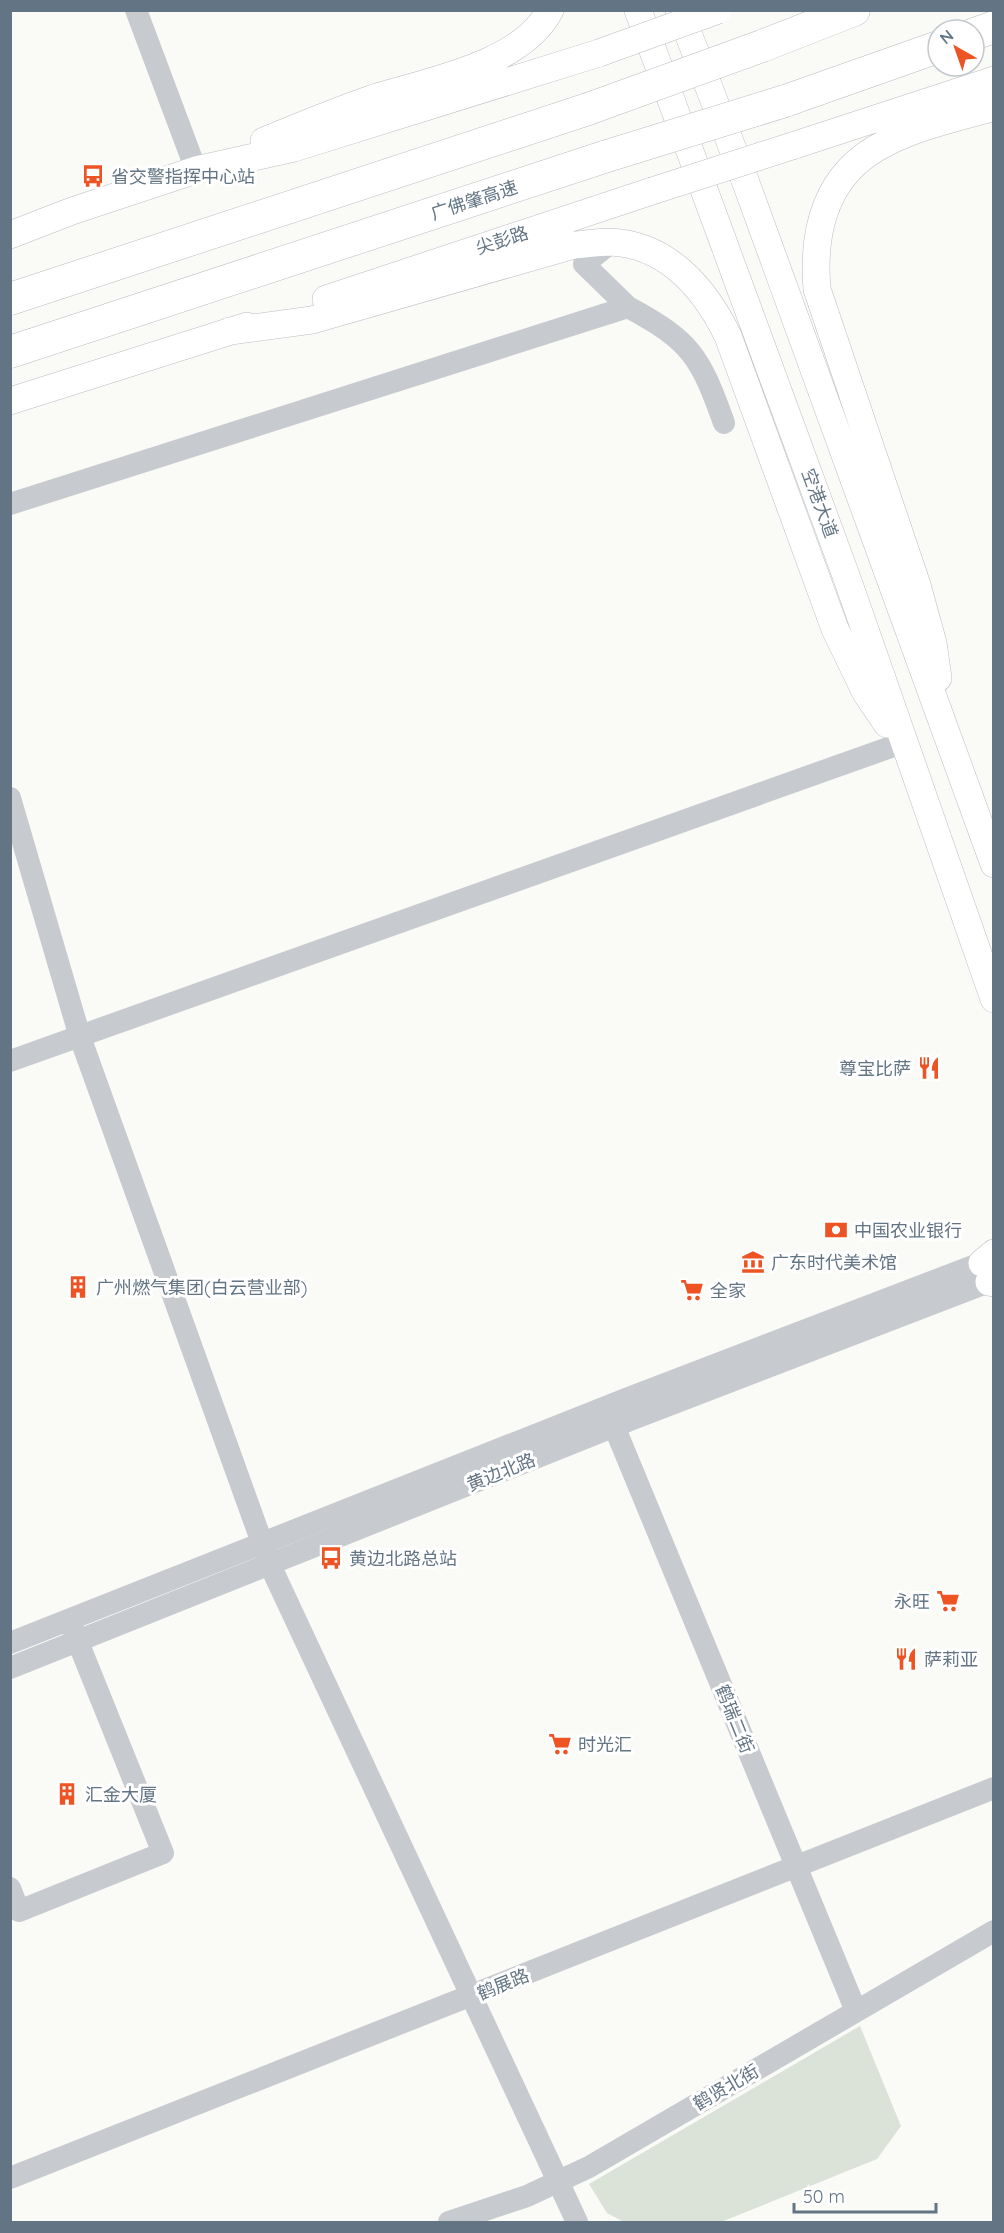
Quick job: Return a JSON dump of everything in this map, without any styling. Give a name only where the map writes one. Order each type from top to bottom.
[{"type":"highway","points":[[10,299],[588,109],[854,10]]},
{"type":"highway","name":"广佛肇高速","points":[[10,352],[607,156],[785,101],[926,53]]},
{"type":"main road","points":[[10,235],[72,211],[196,170],[339,110],[473,67],[506,51],[531,35],[550,10]]},
{"type":"main road","name":"空港大道","points":[[638,10],[848,581],[993,999]]},
{"type":"main road","points":[[679,10],[746,183],[993,864]]},
{"type":"main road","points":[[196,170],[294,148],[599,53],[718,10]]},
{"type":"main road","name":"尖彭路","points":[[10,401],[993,80]]},
{"type":"main road","points":[[944,727],[933,643],[926,614],[817,289],[816,242],[823,213],[834,188],[859,160],[884,143],[993,107]]},
{"type":"main road","points":[[230,331],[312,320],[574,245],[612,242],[647,249],[678,267],[714,307],[728,336],[835,629],[866,693],[902,742]]},
{"type":"street","points":[[136,10],[196,170]]},
{"type":"street","points":[[10,221],[72,211]]},
{"type":"street","points":[[612,242],[584,264],[628,307],[660,325],[687,345],[709,379],[724,423]]},
{"type":"street","points":[[10,504],[628,307]]},
{"type":"street","points":[[10,415],[68,382]]},
{"type":"street","points":[[10,1061],[902,742]]},
{"type":"street","points":[[10,798],[80,1037],[261,1543],[577,2223]]},
{"type":"street","name":"黄边北路","points":[[10,1643],[261,1543],[404,1499],[614,1426],[991,1270]]},
{"type":"street","name":"黄边北路","points":[[10,1668],[270,1565],[404,1499],[991,1270]]},
{"type":"street","name":"鹤瑞二街","points":[[614,1426],[856,2011]]},
{"type":"street","points":[[10,1888],[19,1911],[163,1853],[69,1620]]},
{"type":"street","name":"鹤展路","points":[[10,2178],[993,1788]]},
{"type":"street","name":"鹤贤北街","points":[[449,2223],[527,2196],[589,2168],[993,1931]]},
{"type":"shaded area","points":[[860,2026],[901,2126],[877,2159],[721,2222],[624,2222],[607,2213],[589,2184]]},
{"type":"place","name":"省交警指挥中心站","points":[[93,176]]},
{"type":"place","name":"尊宝比萨","points":[[929,1068]]},
{"type":"place","name":"中国农业银行","points":[[836,1230]]},
{"type":"place","name":"广东时代美术馆","points":[[753,1262]]},
{"type":"place","name":"广州燃气集团(白云营业部)","points":[[78,1287]]},
{"type":"place","name":"全家","points":[[692,1290]]},
{"type":"place","name":"黄边北路总站","points":[[331,1558]]},
{"type":"place","name":"永旺","points":[[948,1601]]},
{"type":"place","name":"萨莉亚","points":[[906,1659]]},
{"type":"place","name":"时光汇","points":[[560,1744]]},
{"type":"place","name":"汇金大厦","points":[[67,1794]]}]
